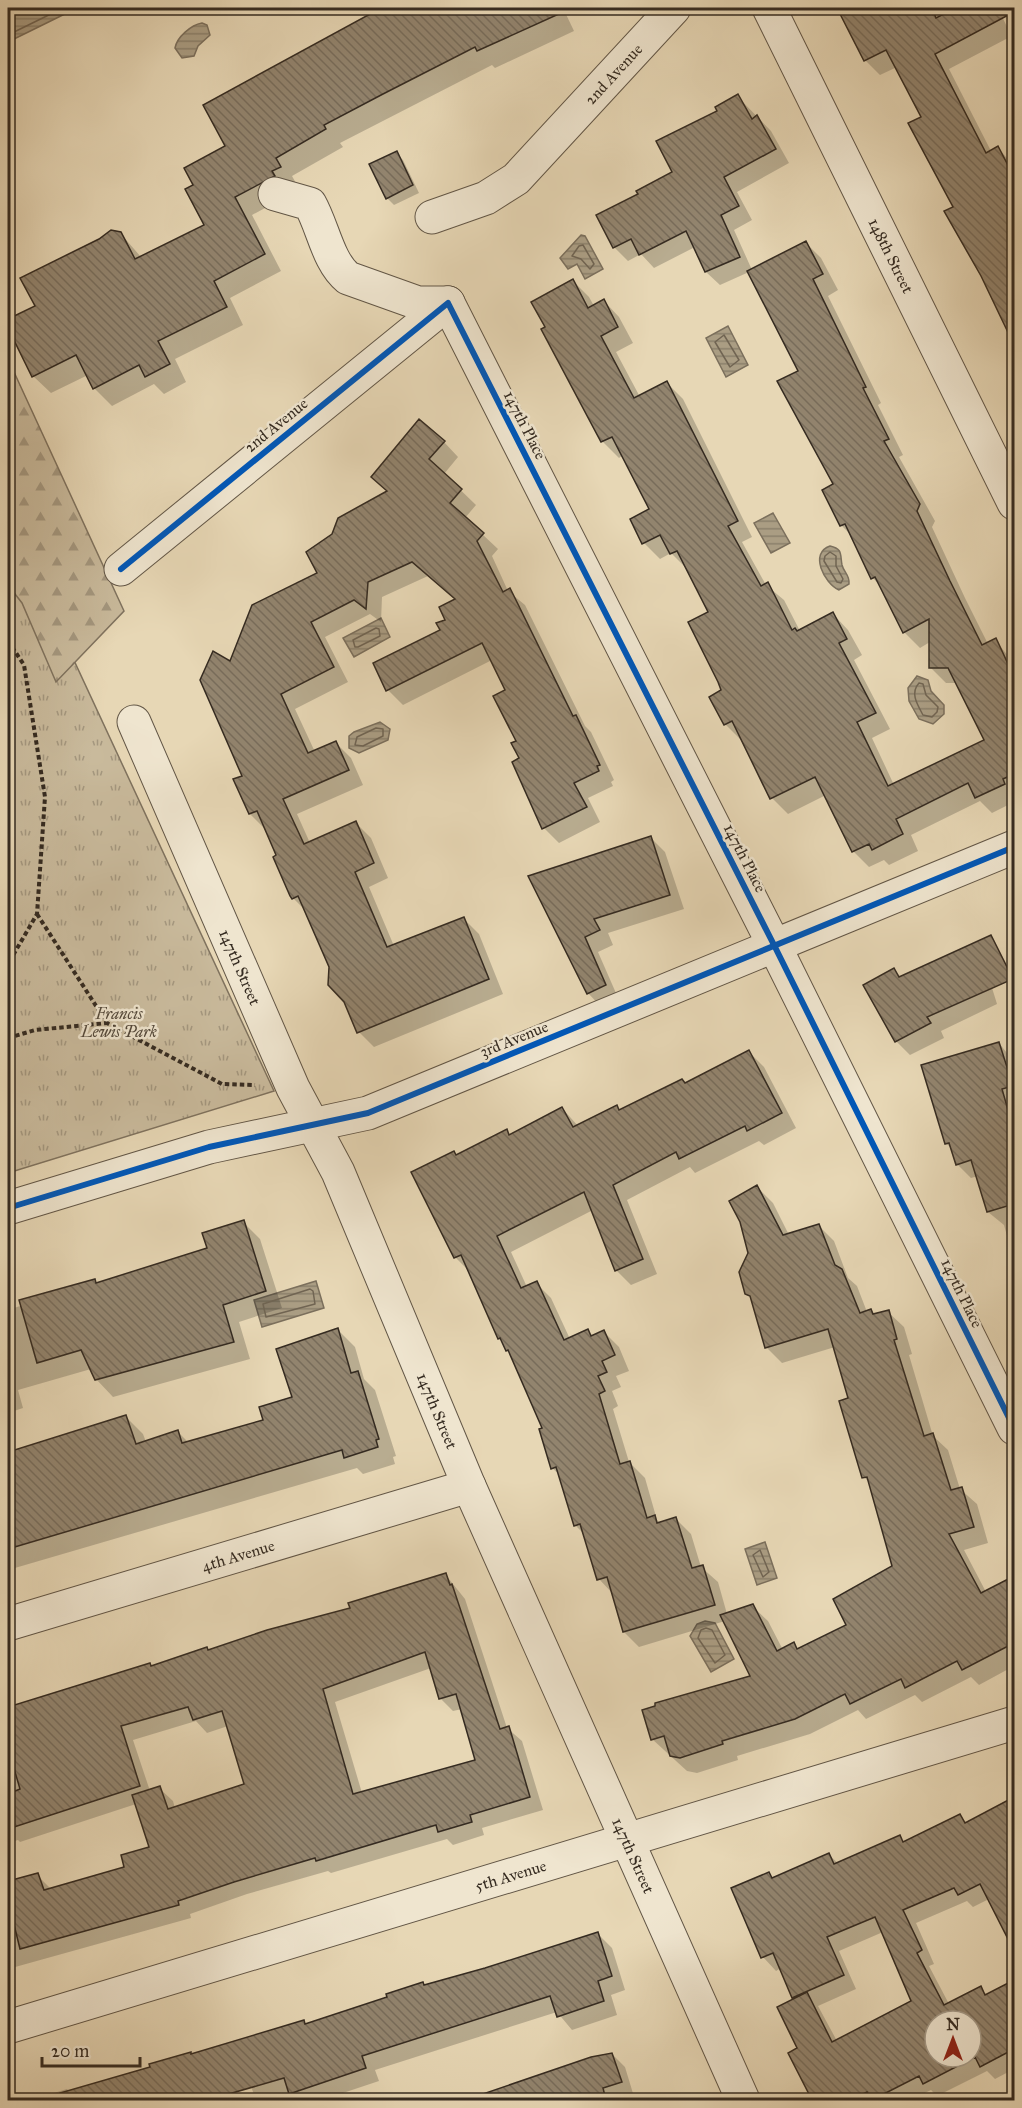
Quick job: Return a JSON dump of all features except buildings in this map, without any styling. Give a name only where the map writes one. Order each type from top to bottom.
[{"type":"street","name":"2nd Avenue","points":[[432,217],[486,198],[516,179],[674,8]]},
{"type":"street","name":"148th Street","points":[[769,8],[1014,503]]},
{"type":"street","points":[[275,194],[310,204],[320,222],[339,271],[348,278],[418,303],[448,303]]},
{"type":"street","name":"2nd Avenue","points":[[121,569],[448,303]]},
{"type":"street","name":"147th Place","points":[[448,303],[775,947],[1014,1428]]},
{"type":"street","name":"147th Street","points":[[134,722],[293,1088],[338,1172],[469,1486],[742,2100]]},
{"type":"street","name":"3rd Avenue","points":[[8,1208],[209,1147],[368,1113],[1014,847]]},
{"type":"street","name":"4th Avenue","points":[[8,1624],[469,1486]]},
{"type":"street","name":"5th Avenue","points":[[8,2027],[1014,1723]]},
{"type":"path","points":[[8,641],[24,665],[45,797],[37,914],[8,964]]},
{"type":"path","points":[[37,914],[107,1023],[222,1084],[259,1086]]},
{"type":"path","points":[[8,1038],[35,1030],[107,1023]]},
{"type":"green space","points":[[8,359],[124,611],[56,682],[22,603],[8,585]]},
{"type":"green space","name":"Francis Lewis Park","points":[[8,551],[51,611],[274,1091],[8,1173]]},
{"type":"water","points":[[8,8],[77,8],[8,42]]},
{"type":"water","points":[[202,23],[207,25],[210,35],[198,46],[194,56],[182,58],[175,48],[179,40],[189,29]]},
{"type":"water","points":[[581,235],[585,236],[603,269],[585,279],[577,264],[568,269],[560,258]]},
{"type":"water","points":[[728,326],[748,365],[726,377],[706,338]]},
{"type":"water","points":[[773,513],[790,543],[771,553],[754,523]]},
{"type":"water","points":[[830,546],[839,550],[843,568],[849,578],[849,584],[839,590],[828,581],[821,568],[820,555]]},
{"type":"water","points":[[381,618],[390,637],[354,657],[343,638]]},
{"type":"water","points":[[917,676],[928,680],[931,691],[944,705],[944,714],[933,724],[919,719],[909,701],[908,688]]},
{"type":"water","points":[[380,722],[390,729],[388,740],[359,753],[349,748],[349,736]]},
{"type":"water","points":[[316,1281],[324,1308],[262,1327],[254,1300]]},
{"type":"water","points":[[765,1542],[777,1578],[757,1585],[745,1549]]},
{"type":"water","points":[[705,1621],[715,1623],[734,1659],[711,1672],[690,1636],[697,1624]]},
{"type":"cycle path","points":[[121,569],[448,303],[775,947],[1014,1428]]},
{"type":"cycle path","points":[[8,1208],[209,1147],[368,1113],[1014,847]]}]
